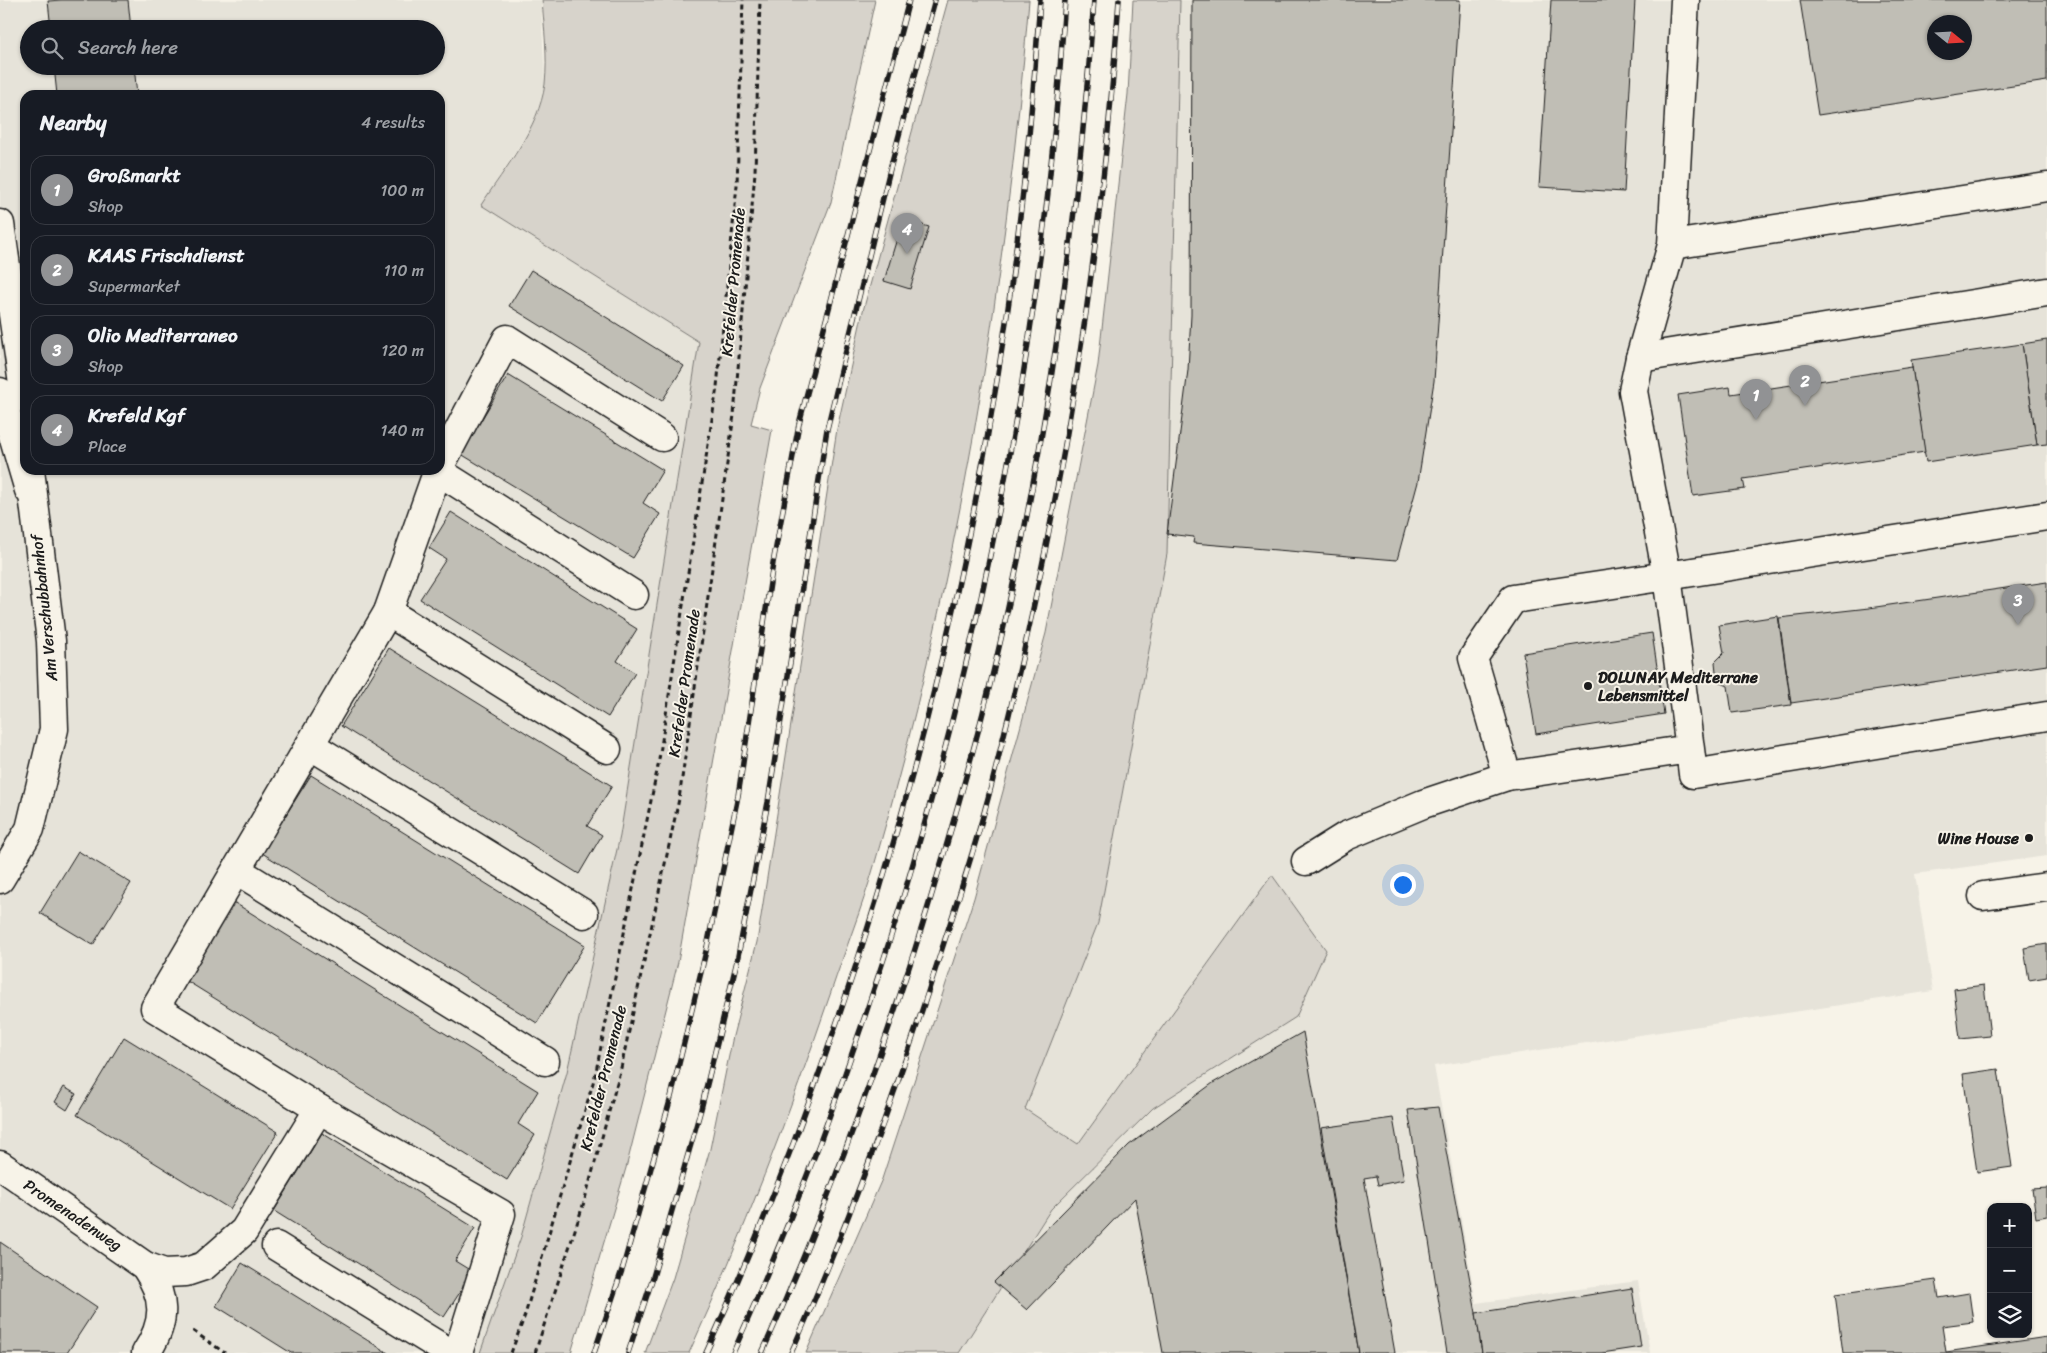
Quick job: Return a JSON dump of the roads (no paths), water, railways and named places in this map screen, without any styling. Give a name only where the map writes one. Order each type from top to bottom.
[{"type":"street","points":[[1685,0],[1672,245],[1640,358],[1633,391],[1667,576],[1693,774],[2047,716]]},
{"type":"street","points":[[1672,245],[2047,187]]},
{"type":"street","points":[[0,224],[20,363]]},
{"type":"street","points":[[1640,358],[2047,292]]},
{"type":"street","points":[[445,458],[507,339],[662,437]]},
{"type":"street","name":"Am Verschubbahnhof","points":[[0,392],[20,458]]},
{"type":"street","points":[[445,473],[634,595]]},
{"type":"street","name":"Am Verschubbahnhof","points":[[25,475],[33,506]]},
{"type":"street","name":"Am Verschubbahnhof","points":[[0,880],[30,829],[54,729],[51,641],[30,475]]},
{"type":"street","points":[[437,475],[388,612],[238,870],[155,1008],[319,1108],[501,1214],[458,1353]]},
{"type":"street","points":[[1506,776],[1474,658],[1513,599],[2047,516]]},
{"type":"street","points":[[388,612],[606,749]]},
{"type":"street","points":[[310,745],[584,914]]},
{"type":"street","points":[[1306,861],[1346,836],[1423,804],[1506,776],[1690,749]]},
{"type":"street","points":[[238,870],[545,1061]]},
{"type":"street","points":[[1983,896],[2047,886]]},
{"type":"street","name":"Promenadenweg","points":[[0,1165],[144,1266],[164,1273],[186,1272],[204,1266],[244,1231],[319,1108]]},
{"type":"street","points":[[276,1246],[450,1353]]},
{"type":"street","name":"Promenadenweg","points":[[144,1266],[156,1283],[162,1303],[160,1324],[149,1352]]},
{"type":"railway","points":[[594,1353],[623,1267],[671,1097],[707,947],[738,796],[773,563],[799,424],[909,0]]},
{"type":"railway","points":[[628,1353],[653,1277],[701,1109],[737,961],[768,802],[827,429],[890,169],[935,0]]},
{"type":"railway","points":[[706,1353],[774,1192],[835,1028],[888,861],[934,692],[972,520],[1002,348],[1025,174],[1040,0]]},
{"type":"railway","points":[[733,1353],[801,1191],[861,1027],[914,860],[959,691],[997,520],[1027,348],[1050,174],[1065,0]]},
{"type":"railway","points":[[762,1353],[804,1255],[862,1104],[927,911],[974,749],[1004,626],[1049,393],[1071,236],[1088,79],[1094,0]]},
{"type":"railway","points":[[791,1353],[847,1220],[913,1038],[978,836],[1016,686],[1056,492],[1088,296],[1101,198],[1119,0]]},
{"type":"place","name":"Krefeld Kgf","points":[[907,254]]},
{"type":"place","name":"KAAS Frischdienst","points":[[1805,406]]},
{"type":"place","name":"Großmarkt","points":[[1756,420]]},
{"type":"place","name":"Olio Mediterraneo","points":[[2018,625]]},
{"type":"place","name":"DOLUNAY Mediterrane Lebensmittel","points":[[1588,686]]},
{"type":"place","name":"Wine House","points":[[2029,838]]}]
